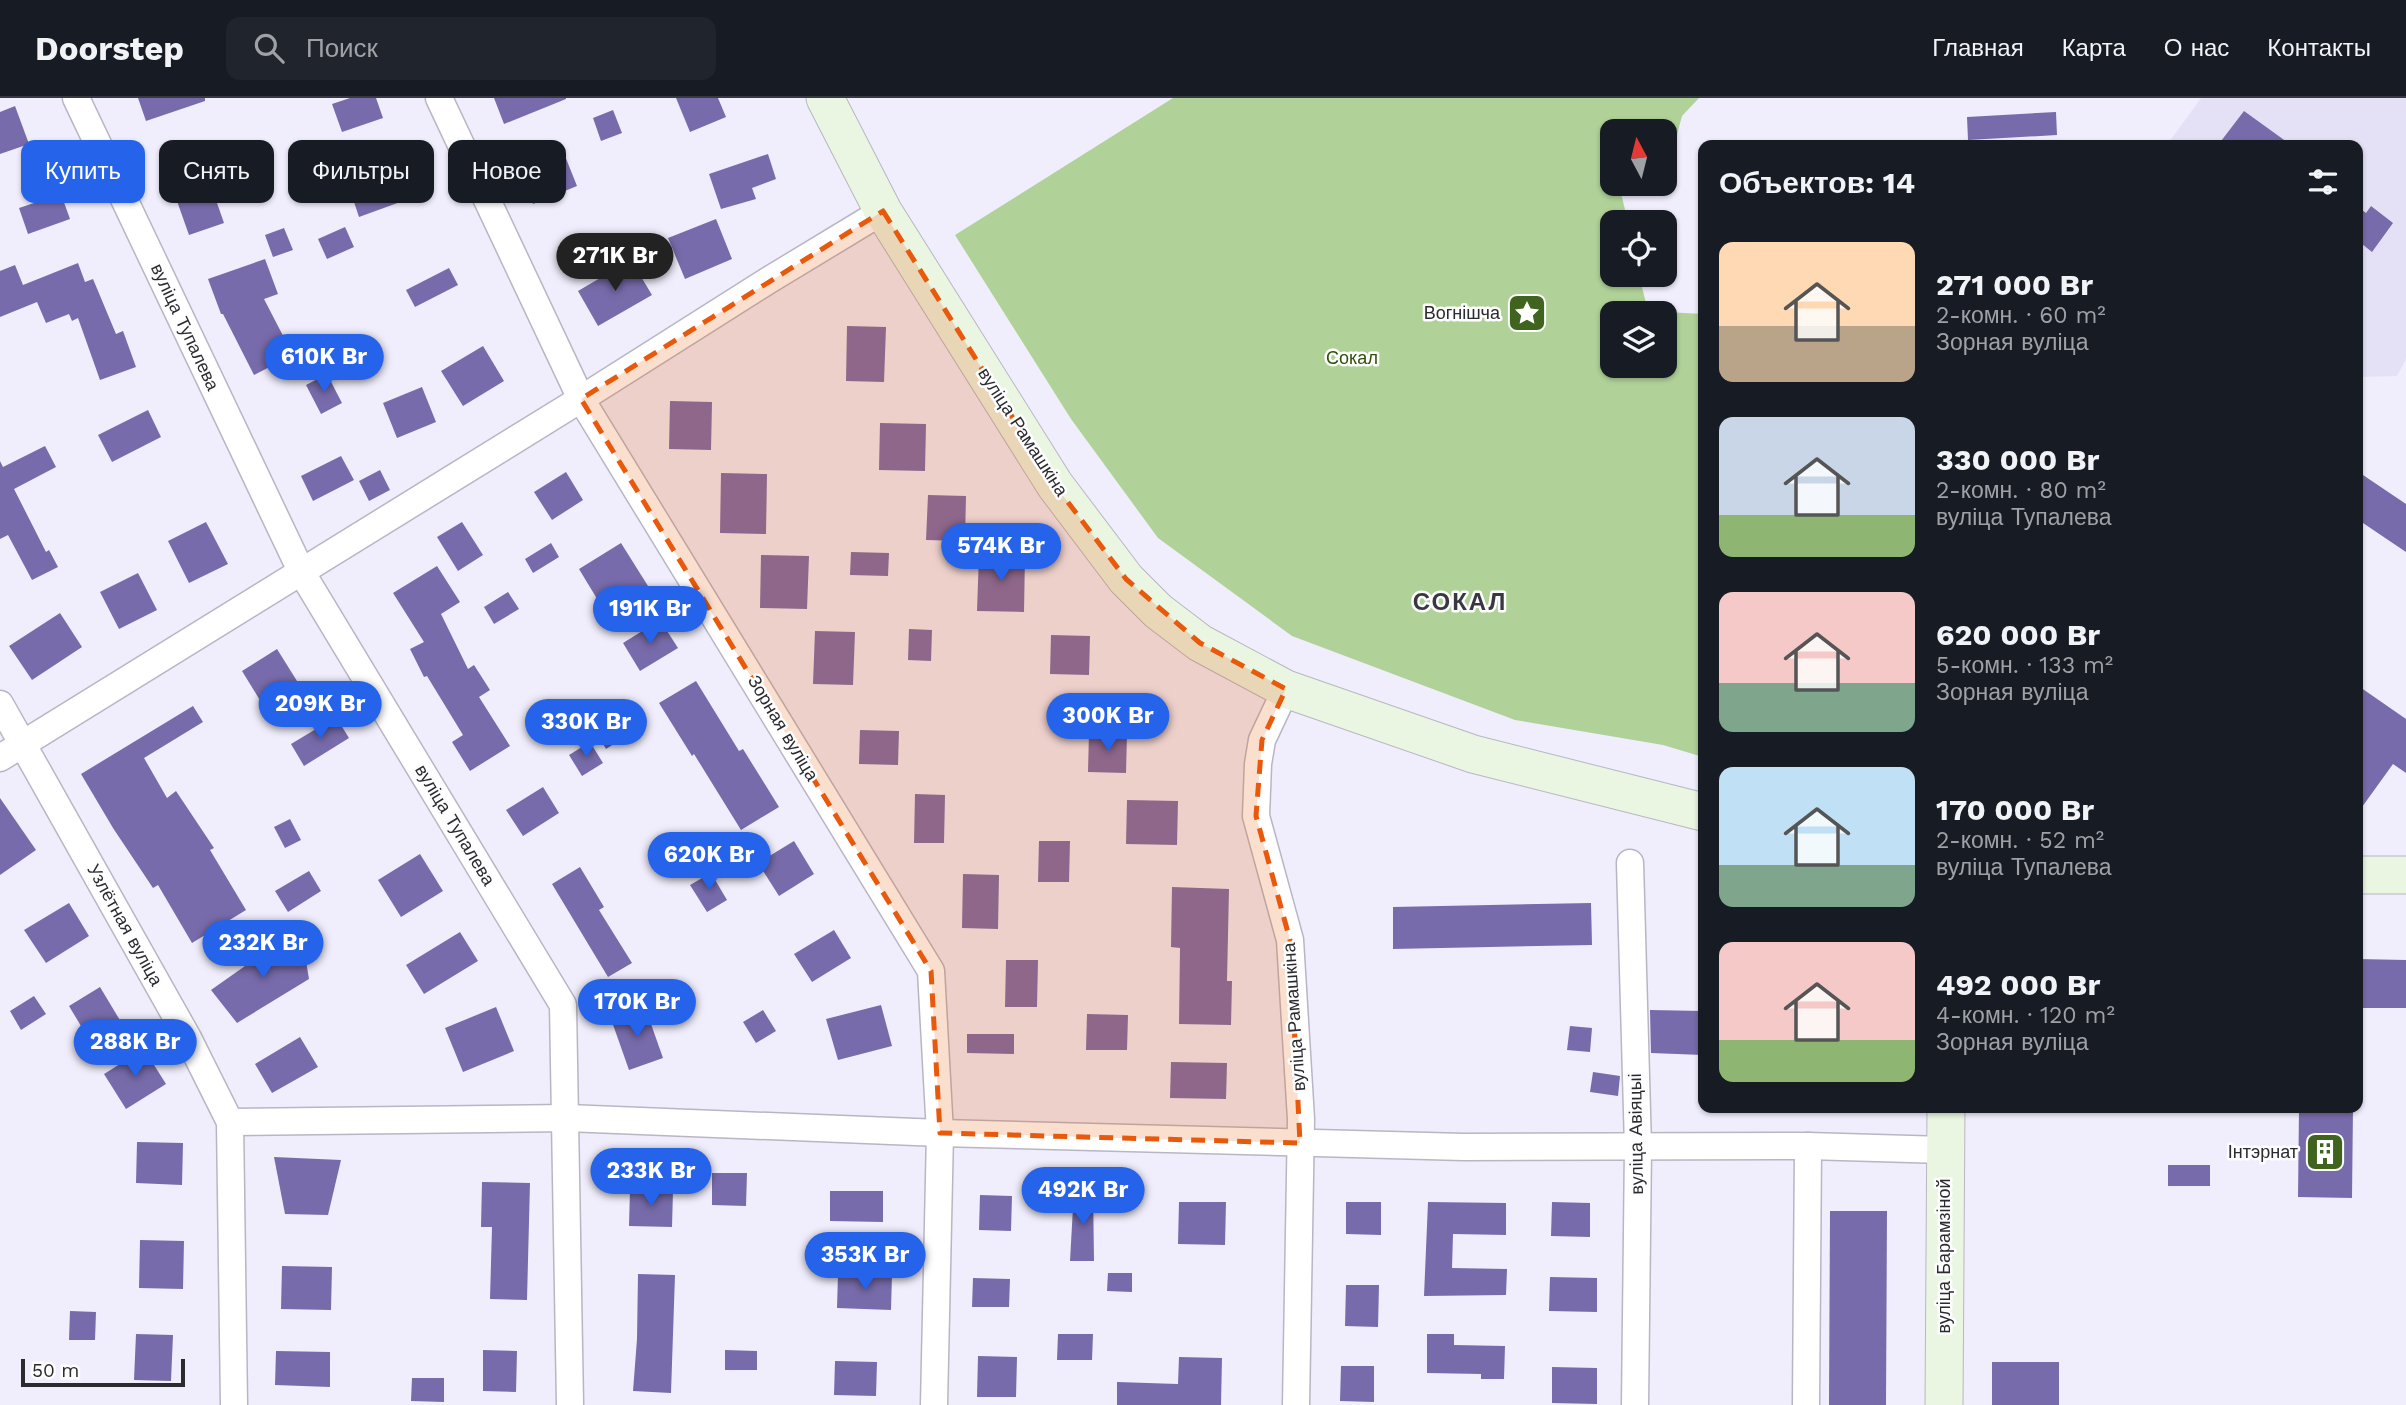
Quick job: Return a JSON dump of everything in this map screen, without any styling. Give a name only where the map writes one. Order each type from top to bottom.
[{"type":"street","name":"вуліца Тупалева","points":[[76,98],[302,573],[563,1005],[570,1405]]},
{"type":"street","name":"Зорная вуліца","points":[[439,98],[582,399],[931,971],[940,1133],[934,1405]]},
{"type":"street","name":"вуліца Рамашкіна","points":[[825,98],[883,211],[1055,485],[1126,579],[1158,611],[1199,643],[1286,690],[1262,740],[1256,816],[1290,940],[1301,1119],[1296,1405]]},
{"type":"street","points":[[11,751],[883,211]]},
{"type":"street","points":[[1286,690],[1473,754],[1698,811]]},
{"type":"street","name":"Узлётная вуліца","points":[[0,704],[11,751],[188,1038],[230,1122],[234,1405]]},
{"type":"street","name":"вуліца Авіяцыі","points":[[1630,863],[1638,1147],[1634,1405]]},
{"type":"street","points":[[2363,875],[2406,875]]},
{"type":"street","name":"вуліца Барамзіной","points":[[1944,1405],[1945,1113]]},
{"type":"street","points":[[230,1122],[567,1118],[940,1133],[1464,1147],[1808,1146],[1944,1150]]},
{"type":"street","points":[[1806,1405],[1808,1146]]},
{"type":"highlighted area","points":[[883,211],[1055,485],[1126,579],[1200,643],[1286,689],[1262,740],[1256,816],[1290,940],[1300,1143],[940,1133],[931,971],[581,399]]},
{"type":"shaded area","points":[[2201,98],[2406,98],[2406,359],[2397,376],[2363,377],[2363,140],[2171,140]]},
{"type":"green space","name":"Сокал","points":[[1173,98],[1699,98],[1682,116],[1677,135],[1677,119],[1600,119],[1600,196],[1622,196],[1625,210],[1600,210],[1600,287],[1642,287],[1646,301],[1600,301],[1600,378],[1677,378],[1677,313],[1698,314],[1698,756],[1663,745],[1515,720],[1292,636],[1158,538],[1071,419],[955,235]]},
{"type":"building","points":[[138,98],[205,98],[205,101],[146,121]]},
{"type":"building","points":[[350,98],[376,98],[383,118],[342,132],[332,104]]},
{"type":"building","points":[[494,98],[566,98],[566,99],[504,124]]},
{"type":"building","points":[[676,98],[718,98],[726,117],[690,132]]},
{"type":"building","points":[[15,106],[28,140],[21,140],[21,147],[0,154],[0,112]]},
{"type":"building","points":[[613,110],[622,133],[601,141],[593,118]]},
{"type":"building","points":[[2244,111],[2284,140],[2222,140]]},
{"type":"building","points":[[2056,112],[2057,135],[1968,140],[1967,117]]},
{"type":"building","points":[[768,154],[776,179],[752,188],[756,199],[721,209],[709,174]]},
{"type":"building","points":[[566,158],[577,186],[566,190]]},
{"type":"building","points":[[34,203],[64,203],[70,219],[28,234],[19,208]]},
{"type":"building","points":[[178,203],[217,203],[224,223],[189,235]]},
{"type":"building","points":[[354,203],[398,203],[359,217]]},
{"type":"building","points":[[2371,206],[2393,223],[2372,252],[2363,245],[2363,211],[2366,213]]},
{"type":"building","points":[[716,219],[732,259],[685,279],[668,238]]},
{"type":"building","points":[[345,227],[354,247],[327,259],[318,239]]},
{"type":"building","points":[[284,228],[293,250],[273,257],[265,235]]},
{"type":"building","points":[[265,259],[278,294],[264,299],[293,355],[254,375],[221,314],[208,279]]},
{"type":"building","points":[[631,260],[652,295],[598,326],[578,291]]},
{"type":"building","points":[[78,263],[85,282],[93,279],[116,334],[123,331],[136,367],[100,380],[78,318],[72,321],[69,314],[46,323],[37,302],[0,317],[0,271],[15,265],[23,285]]},
{"type":"building","points":[[449,268],[458,285],[415,307],[406,290]]},
{"type":"building","points":[[847,326],[886,327],[884,382],[846,381]]},
{"type":"building","points":[[483,346],[504,381],[463,406],[441,371]]},
{"type":"building","points":[[327,374],[342,403],[321,414],[306,385]]},
{"type":"building","points":[[422,387],[436,422],[397,438],[383,403]]},
{"type":"building","points":[[670,401],[712,402],[711,450],[669,449]]},
{"type":"building","points":[[148,410],[161,437],[112,462],[98,435]]},
{"type":"building","points":[[880,423],[926,424],[925,471],[879,470]]},
{"type":"building","points":[[45,446],[56,467],[14,489],[46,552],[49,550],[58,567],[32,580],[8,535],[0,539],[0,461],[3,467]]},
{"type":"building","points":[[341,456],[354,480],[313,501],[301,476]]},
{"type":"building","points":[[380,470],[390,490],[369,501],[359,481]]},
{"type":"building","points":[[566,472],[583,500],[552,520],[534,492]]},
{"type":"building","points":[[721,473],[767,474],[766,534],[720,533]]},
{"type":"building","points":[[2363,475],[2406,504],[2406,552],[2363,523]]},
{"type":"building","points":[[928,495],[966,496],[965,541],[926,540]]},
{"type":"building","points":[[206,522],[228,564],[189,583],[168,541]]},
{"type":"building","points":[[462,522],[483,555],[458,571],[437,537]]},
{"type":"building","points":[[551,543],[559,557],[533,573],[525,559]]},
{"type":"building","points":[[621,543],[648,586],[605,612],[579,569]]},
{"type":"building","points":[[851,552],[889,553],[888,576],[850,575]]},
{"type":"building","points":[[979,554],[1025,555],[1024,612],[977,611]]},
{"type":"building","points":[[761,555],[809,556],[807,609],[760,608]]},
{"type":"building","points":[[437,566],[460,602],[441,614],[468,669],[474,665],[490,690],[479,697],[510,746],[470,771],[452,742],[463,735],[427,676],[424,677],[410,649],[424,642],[393,593]]},
{"type":"building","points":[[138,573],[157,610],[119,629],[100,592]]},
{"type":"building","points":[[508,592],[519,609],[494,624],[484,607]]},
{"type":"building","points":[[60,613],[82,647],[32,680],[9,646]]},
{"type":"building","points":[[660,620],[678,648],[640,671],[623,643]]},
{"type":"building","points":[[909,629],[932,630],[931,661],[908,660]]},
{"type":"building","points":[[815,631],[855,632],[853,685],[813,684]]},
{"type":"building","points":[[1051,635],[1090,636],[1089,675],[1050,674]]},
{"type":"building","points":[[277,649],[302,689],[266,710],[242,671]]},
{"type":"building","points":[[696,681],[739,751],[743,749],[779,807],[741,830],[659,703]]},
{"type":"building","points":[[2363,689],[2406,719],[2406,773],[2393,764],[2363,806]]},
{"type":"building","points":[[625,705],[639,728],[606,749],[592,725]]},
{"type":"building","points":[[193,706],[203,722],[144,758],[167,798],[176,791],[214,848],[210,850],[246,910],[192,943],[158,885],[153,888],[81,774]]},
{"type":"building","points":[[336,717],[349,738],[304,766],[291,744]]},
{"type":"building","points":[[860,730],[899,731],[898,765],[859,764]]},
{"type":"building","points":[[1089,733],[1127,734],[1126,773],[1088,772]]},
{"type":"building","points":[[590,742],[603,763],[582,776],[569,755]]},
{"type":"building","points":[[543,787],[559,813],[523,836],[506,810]]},
{"type":"building","points":[[915,794],[945,795],[944,843],[914,843]]},
{"type":"building","points":[[0,798],[36,850],[0,875]]},
{"type":"building","points":[[1127,800],[1178,801],[1177,845],[1126,844]]},
{"type":"building","points":[[290,819],[301,840],[285,848],[274,827]]},
{"type":"building","points":[[794,841],[814,874],[779,896],[758,863]]},
{"type":"building","points":[[1039,841],[1070,841],[1069,882],[1038,882]]},
{"type":"building","points":[[420,854],[443,891],[401,917],[378,880]]},
{"type":"building","points":[[580,867],[604,907],[599,910],[632,963],[608,977],[552,884]]},
{"type":"building","points":[[309,871],[321,891],[288,912],[275,891]]},
{"type":"building","points":[[711,873],[727,900],[707,912],[690,885]]},
{"type":"building","points":[[963,874],[999,875],[998,929],[962,928]]},
{"type":"building","points":[[1172,887],[1229,889],[1227,981],[1232,981],[1231,1025],[1179,1024],[1180,948],[1171,947]]},
{"type":"building","points":[[69,903],[89,936],[46,963],[24,930]]},
{"type":"building","points":[[1591,903],[1592,945],[1393,949],[1393,907]]},
{"type":"building","points":[[834,930],[851,958],[812,982],[794,954]]},
{"type":"building","points":[[460,932],[478,961],[424,994],[406,965]]},
{"type":"building","points":[[289,935],[306,961],[309,979],[237,1023],[211,990]]},
{"type":"building","points":[[2363,959],[2406,960],[2406,1008],[2363,1008]]},
{"type":"building","points":[[1006,960],[1038,960],[1037,1007],[1005,1007]]},
{"type":"building","points":[[100,987],[121,1022],[90,1041],[69,1006]]},
{"type":"building","points":[[34,996],[46,1014],[21,1030],[10,1011]]},
{"type":"building","points":[[881,1005],[892,1046],[838,1060],[826,1019]]},
{"type":"building","points":[[496,1007],[514,1051],[463,1072],[445,1028]]},
{"type":"building","points":[[645,1007],[663,1058],[629,1070],[611,1019]]},
{"type":"building","points":[[763,1010],[776,1031],[756,1043],[743,1022]]},
{"type":"building","points":[[1650,1010],[1698,1011],[1698,1055],[1651,1053]]},
{"type":"building","points":[[1087,1014],[1128,1015],[1127,1050],[1086,1050]]},
{"type":"building","points":[[1570,1026],[1592,1028],[1590,1052],[1567,1050]]},
{"type":"building","points":[[967,1034],[1014,1034],[1014,1054],[967,1053]]},
{"type":"building","points":[[300,1037],[318,1067],[272,1093],[255,1064]]},
{"type":"building","points":[[144,1049],[166,1084],[126,1109],[104,1074]]},
{"type":"building","points":[[1171,1062],[1227,1063],[1226,1099],[1170,1098]]},
{"type":"building","points":[[1593,1072],[1620,1076],[1618,1096],[1590,1092]]},
{"type":"building","name":"Інтэрнат","points":[[2299,1113],[2353,1113],[2352,1198],[2298,1197]]},
{"type":"building","points":[[137,1142],[183,1143],[182,1185],[136,1183]]},
{"type":"building","points":[[274,1157],[341,1160],[328,1215],[285,1214]]},
{"type":"building","points":[[2168,1165],[2210,1165],[2210,1186],[2168,1186]]},
{"type":"building","points":[[712,1173],[747,1173],[746,1206],[712,1205]]},
{"type":"building","points":[[482,1182],[530,1183],[527,1300],[490,1299],[492,1227],[481,1227]]},
{"type":"building","points":[[1074,1189],[1093,1190],[1094,1261],[1070,1261]]},
{"type":"building","points":[[630,1190],[673,1191],[672,1227],[629,1226]]},
{"type":"building","points":[[830,1191],[883,1191],[883,1222],[830,1221]]},
{"type":"building","points":[[980,1195],[1012,1196],[1011,1231],[979,1230]]},
{"type":"building","points":[[1179,1202],[1226,1202],[1225,1245],[1178,1244]]},
{"type":"building","points":[[1346,1202],[1381,1202],[1381,1235],[1346,1234]]},
{"type":"building","points":[[1428,1202],[1506,1203],[1506,1235],[1453,1234],[1452,1268],[1507,1269],[1506,1295],[1424,1296]]},
{"type":"building","points":[[1552,1202],[1590,1203],[1590,1237],[1551,1236]]},
{"type":"building","points":[[1830,1211],[1887,1211],[1886,1405],[1829,1405]]},
{"type":"building","points":[[140,1240],[184,1241],[183,1289],[139,1288]]},
{"type":"building","points":[[282,1266],[332,1267],[331,1310],[281,1309]]},
{"type":"building","points":[[1108,1273],[1132,1273],[1132,1292],[1107,1291]]},
{"type":"building","points":[[638,1274],[675,1275],[671,1393],[633,1391]]},
{"type":"building","points":[[838,1274],[892,1275],[891,1310],[837,1308]]},
{"type":"building","points":[[1550,1277],[1597,1278],[1597,1312],[1549,1311]]},
{"type":"building","points":[[973,1278],[1010,1279],[1009,1307],[972,1307]]},
{"type":"building","points":[[1346,1285],[1379,1285],[1378,1327],[1345,1326]]},
{"type":"building","points":[[70,1311],[96,1312],[95,1340],[69,1340]]},
{"type":"building","points":[[136,1334],[173,1335],[171,1381],[134,1380]]},
{"type":"building","points":[[1058,1334],[1093,1334],[1092,1360],[1057,1360]]},
{"type":"building","points":[[1427,1334],[1454,1334],[1454,1345],[1505,1346],[1504,1379],[1481,1379],[1481,1374],[1427,1373]]},
{"type":"building","points":[[483,1350],[517,1351],[516,1392],[483,1391]]},
{"type":"building","points":[[725,1350],[757,1351],[757,1370],[725,1370]]},
{"type":"building","points":[[276,1351],[330,1352],[330,1387],[275,1385]]},
{"type":"building","points":[[978,1356],[1017,1357],[1016,1397],[977,1397]]},
{"type":"building","points":[[1179,1357],[1222,1358],[1221,1405],[1117,1405],[1117,1382],[1178,1384]]},
{"type":"building","points":[[835,1361],[877,1362],[876,1396],[834,1395]]},
{"type":"building","points":[[1992,1362],[2059,1362],[2059,1405],[1992,1405]]},
{"type":"building","points":[[1341,1366],[1374,1366],[1374,1402],[1340,1401]]},
{"type":"building","points":[[1552,1367],[1597,1368],[1597,1404],[1552,1403]]},
{"type":"building","points":[[412,1378],[444,1378],[444,1402],[411,1401]]},
{"type":"place","name":"Вогнішча","points":[[1527,313]]},
{"type":"place","name":"Інтэрнат","points":[[2325,1152]]},
{"type":"district","name":"СОКАЛ","points":[[1460,602]]}]
